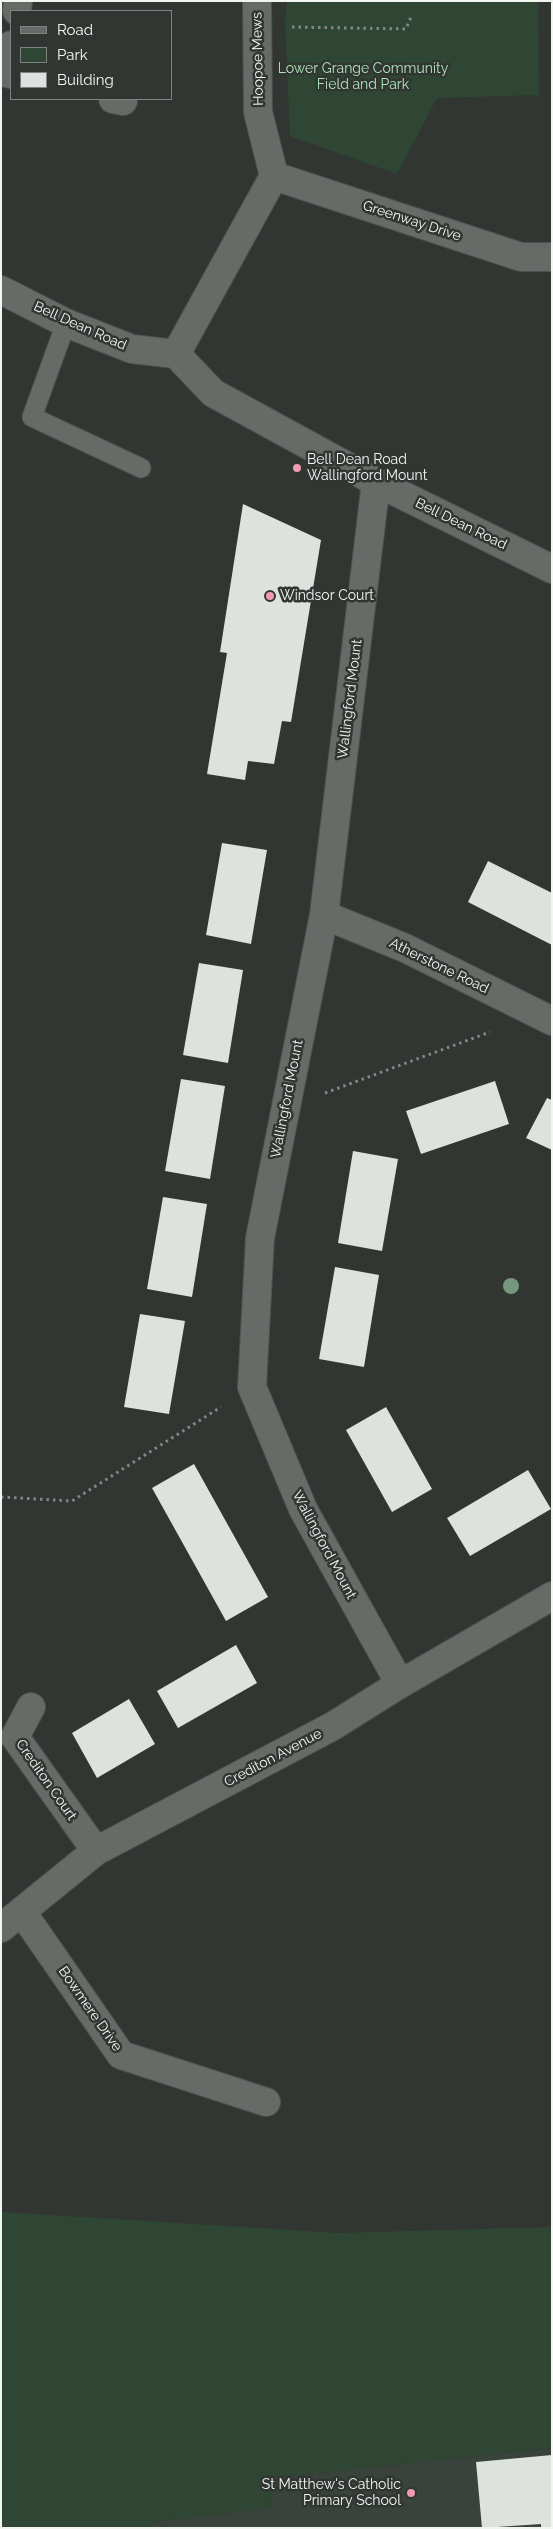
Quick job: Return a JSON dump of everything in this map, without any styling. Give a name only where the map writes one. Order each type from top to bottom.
[{"type":"street","name":"Hoopoe Mews","points":[[257,14],[258,112],[274,176]]},
{"type":"street","points":[[10,50],[6,73],[10,74]]},
{"type":"street","name":"Greenway Drive","points":[[274,176],[521,257],[552,257]]},
{"type":"street","points":[[176,354],[274,176]]},
{"type":"street","name":"Bell Dean Road","points":[[1,290],[66,322],[132,349],[176,354],[214,393],[376,482],[552,568]]},
{"type":"street","name":"Wallingford Mount","points":[[376,482],[324,915],[260,1238],[252,1387],[303,1509],[400,1684]]},
{"type":"street","name":"Atherstone Road","points":[[324,915],[405,948],[545,1018]]},
{"type":"street","name":"Crediton Avenue","points":[[11,1920],[96,1851],[334,1726],[400,1684],[552,1596]]},
{"type":"street","name":"Crediton Court","points":[[31,1707],[15,1737],[96,1851]]},
{"type":"street","name":"Bowmere Drive","points":[[11,1920],[121,2055],[266,2102]]},
{"type":"lane","points":[[66,322],[32,417],[141,468]]},
{"type":"path","points":[[257,14],[406,30],[410,17]]},
{"type":"path","points":[[286,1108],[545,1018]]},
{"type":"path","points":[[1,1497],[72,1501],[252,1387]]},
{"type":"shaded area","name":"St Matthew's Catholic Primary School","points":[[552,2448],[552,2528],[151,2528],[151,2522],[272,2508],[270,2478]]},
{"type":"green space","name":"Lower Grange Community Field and Park","points":[[287,1],[538,1],[539,95],[437,98],[397,174],[290,136],[285,21]]},
{"type":"green space","points":[[1,2212],[338,2233],[552,2227],[552,2448],[270,2478],[272,2508],[151,2522],[151,2528],[1,2528]]},
{"type":"building","name":"Windsor Court","points":[[243,504],[321,540],[291,722],[282,721],[274,764],[248,761],[245,780],[207,774],[227,653],[220,652]]},
{"type":"building","points":[[222,843],[267,850],[251,944],[206,935]]},
{"type":"building","points":[[488,861],[552,893],[552,945],[468,902]]},
{"type":"building","points":[[199,963],[243,970],[228,1063],[183,1055]]},
{"type":"building","points":[[181,1079],[225,1086],[210,1179],[165,1171]]},
{"type":"building","points":[[495,1081],[509,1124],[421,1154],[406,1111]]},
{"type":"building","points":[[547,1098],[552,1100],[552,1150],[526,1138]]},
{"type":"building","points":[[353,1151],[398,1159],[382,1251],[338,1243]]},
{"type":"building","points":[[163,1197],[207,1204],[192,1297],[147,1289]]},
{"type":"building","points":[[335,1267],[379,1275],[364,1367],[319,1359]]},
{"type":"building","points":[[140,1314],[185,1321],[169,1414],[124,1407]]},
{"type":"building","points":[[386,1407],[432,1489],[392,1512],[346,1430]]},
{"type":"building","points":[[194,1464],[268,1597],[226,1621],[152,1488]]},
{"type":"building","points":[[528,1470],[551,1509],[470,1556],[447,1518]]},
{"type":"building","points":[[236,1645],[257,1683],[178,1728],[157,1691]]},
{"type":"building","points":[[129,1699],[155,1744],[97,1778],[72,1733]]},
{"type":"building","points":[[552,2455],[552,2528],[541,2528],[541,2524],[482,2528],[476,2462]]},
{"type":"place","name":"Bell Dean Road Wallingford Mount","points":[[297,468]]},
{"type":"place","name":"Windsor Court","points":[[270,596]]},
{"type":"place","name":"St Matthew's Catholic Primary School","points":[[411,2493]]}]
